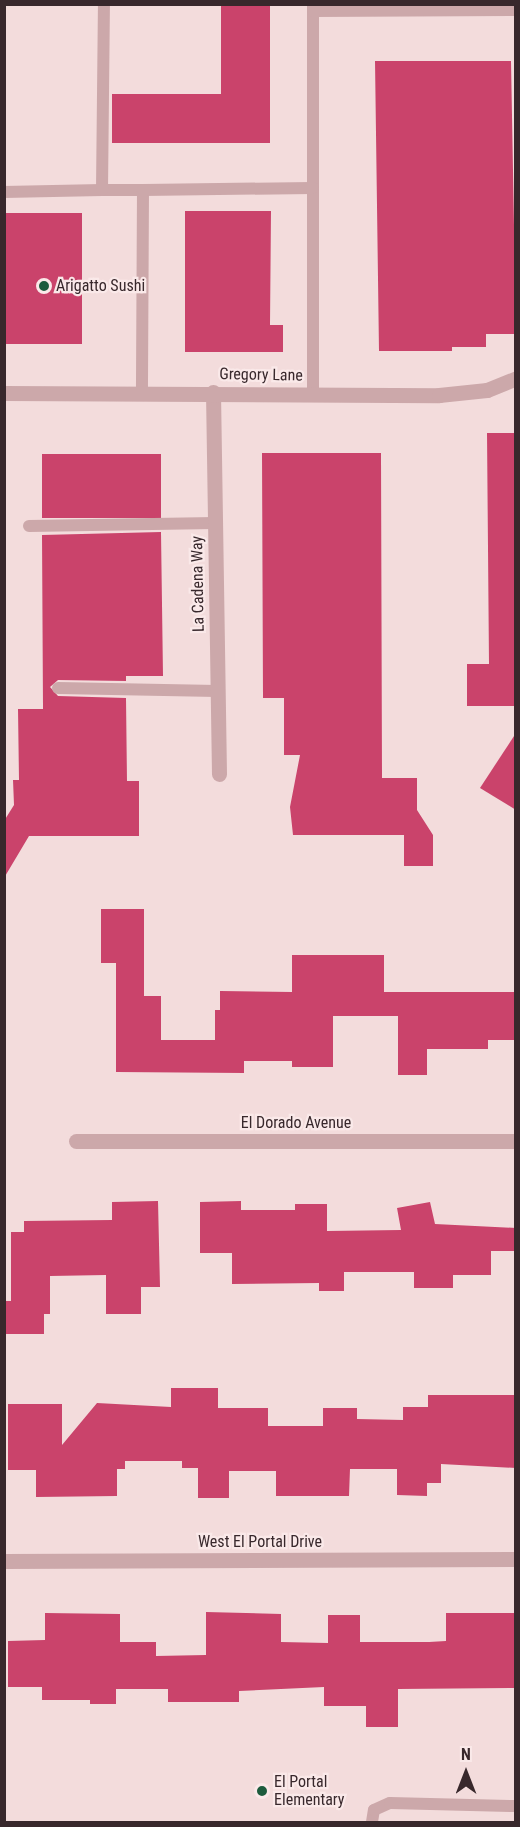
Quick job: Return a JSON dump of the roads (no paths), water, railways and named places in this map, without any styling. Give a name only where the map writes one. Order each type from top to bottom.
[{"type":"street","name":"Gregory Lane","points":[[4,393],[213,392],[439,395],[487,390],[516,378]]},
{"type":"street","name":"La Cadena Way","points":[[213,392],[219,774]]},
{"type":"street","name":"El Dorado Avenue","points":[[76,1140],[516,1141]]},
{"type":"street","name":"West El Portal Drive","points":[[4,1561],[516,1559]]},
{"type":"lane","points":[[102,190],[104,4]]},
{"type":"lane","points":[[313,393],[313,8],[516,10]]},
{"type":"lane","points":[[4,192],[313,188]]},
{"type":"lane","points":[[142,393],[143,189]]},
{"type":"lane","points":[[29,526],[215,524]]},
{"type":"lane","points":[[58,688],[217,691]]},
{"type":"lane","points":[[372,1822],[374,1810],[390,1803],[516,1806]]},
{"type":"place","name":"Arigatto Sushi","points":[[44,286]]},
{"type":"place","name":"El Portal Elementary","points":[[262,1791]]}]
